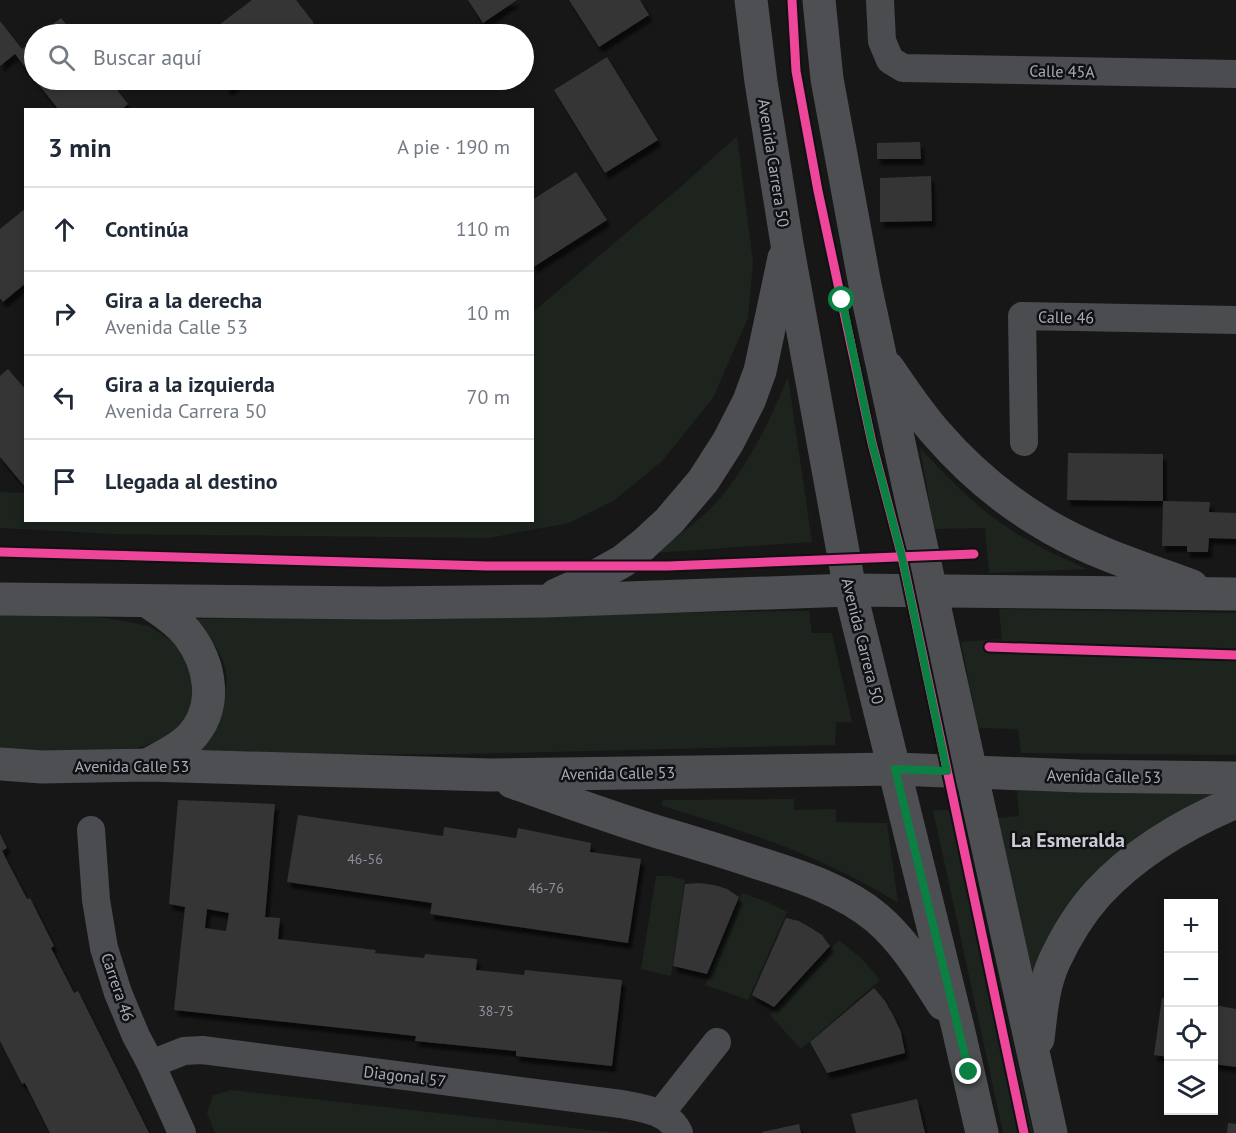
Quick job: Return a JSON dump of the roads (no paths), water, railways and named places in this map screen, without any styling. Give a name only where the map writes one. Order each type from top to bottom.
[{"type":"main road","name":"Avenida Carrera 50","points":[[751,0],[761,82],[787,244],[850,590],[982,1133]]},
{"type":"main road","points":[[819,0],[827,79],[862,274],[1051,1133]]},
{"type":"main road","points":[[545,601],[622,561],[669,521],[703,481],[728,442],[760,371],[787,244]]},
{"type":"main road","points":[[880,356],[936,433],[962,460],[1003,496],[1054,530],[1089,547],[1225,594]]},
{"type":"main road","points":[[0,599],[383,603],[545,601],[850,590],[1225,594]]},
{"type":"main road","points":[[147,601],[170,616],[186,632],[197,648],[210,681],[208,705],[190,738],[171,753],[147,765]]},
{"type":"main road","name":"Avenida Calle 53","points":[[0,764],[42,767],[147,765],[490,775],[895,769],[1080,776],[1236,778]]},
{"type":"main road","points":[[490,775],[628,822],[791,873],[839,893],[878,918],[897,938],[916,962],[958,1028]]},
{"type":"main road","points":[[1036,1065],[1041,1017],[1053,964],[1078,919],[1097,894],[1119,872],[1144,853],[1192,823],[1236,802]]},
{"type":"street","name":"Calle 45A","points":[[880,0],[882,41],[890,60],[903,68],[1236,74]]},
{"type":"street","name":"Calle 46","points":[[1024,442],[1022,316],[1236,320]]},
{"type":"street","name":"Carrera 46","points":[[91,830],[96,900],[104,948],[118,993],[136,1036],[182,1133]]},
{"type":"street","points":[[670,1123],[717,1042]]},
{"type":"street","name":"Diagonal 57","points":[[151,1064],[184,1051],[202,1050],[621,1104],[646,1109],[670,1123]]},
{"type":"district","name":"La Esmeralda","points":[[1068,840]]}]
